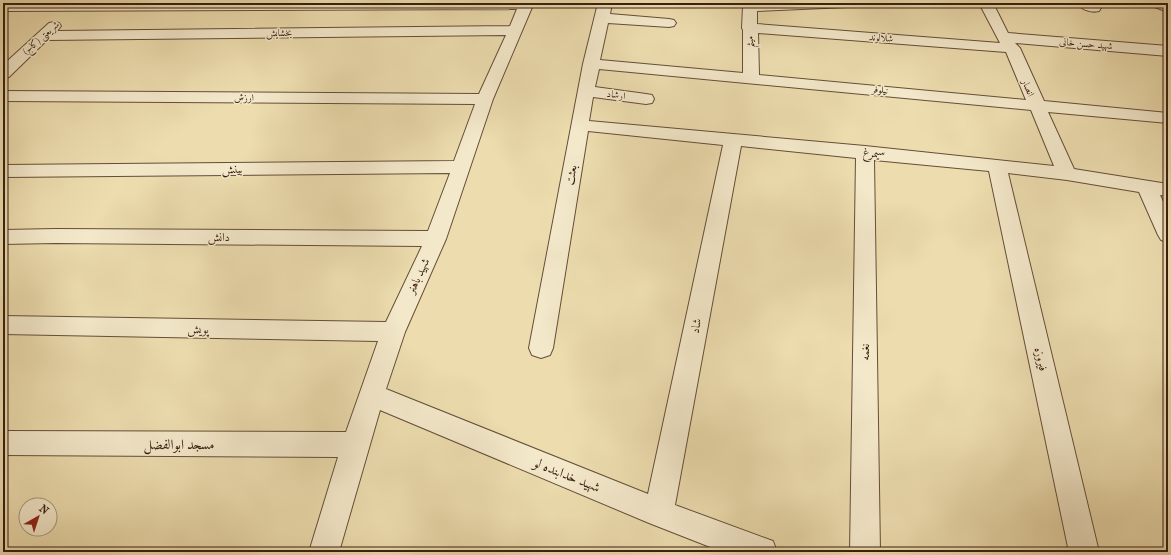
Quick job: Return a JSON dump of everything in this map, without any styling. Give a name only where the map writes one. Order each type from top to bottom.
[{"type":"street","points":[[768,5],[847,3]]},
{"type":"street","name":"انصار","points":[[986,3],[1007,43],[1067,174]]},
{"type":"street","points":[[1157,3],[1168,8]]},
{"type":"street","points":[[3,7],[79,4],[526,4]]},
{"type":"street","name":"شریعتی (کاج)","points":[[3,74],[79,4]]},
{"type":"street","name":"شهید باهنر","points":[[324,552],[355,445],[393,332],[436,239],[485,99],[526,4]]},
{"type":"street","name":"میثم","points":[[751,78],[749,28],[750,6],[768,5]]},
{"type":"street","points":[[604,10],[669,23]]},
{"type":"street","name":"بعثت","points":[[541,348],[591,64],[604,10]]},
{"type":"street","name":"شلالوند","points":[[749,28],[1007,43]]},
{"type":"street","name":"بخشایش","points":[[43,36],[516,30]]},
{"type":"street","name":"شهید حسن خانی","points":[[1007,43],[1168,51]]},
{"type":"street","points":[[9,50],[28,50]]},
{"type":"street","name":"نیلوفر","points":[[591,64],[1168,118]]},
{"type":"street","name":"ارشاد","points":[[586,91],[646,99]]},
{"type":"street","name":"ارزش","points":[[3,96],[485,99]]},
{"type":"street","name":"سیمرغ","points":[[580,125],[997,166],[1067,174],[1168,190]]},
{"type":"street","name":"شاد","points":[[659,513],[733,140]]},
{"type":"street","name":"نغمه","points":[[865,152],[865,552]]},
{"type":"street","name":"فیروزه","points":[[997,166],[1084,552]]},
{"type":"street","name":"بینش","points":[[3,171],[461,167]]},
{"type":"street","points":[[1146,186],[1168,235]]},
{"type":"street","name":"دانش","points":[[3,237],[64,236],[436,239]]},
{"type":"street","name":"پویش","points":[[3,326],[393,332]]},
{"type":"street","name":"شهید خدابنده لو","points":[[372,395],[659,513],[762,552]]},
{"type":"street","name":"مسجد ابوالفضل","points":[[3,443],[355,445]]}]
